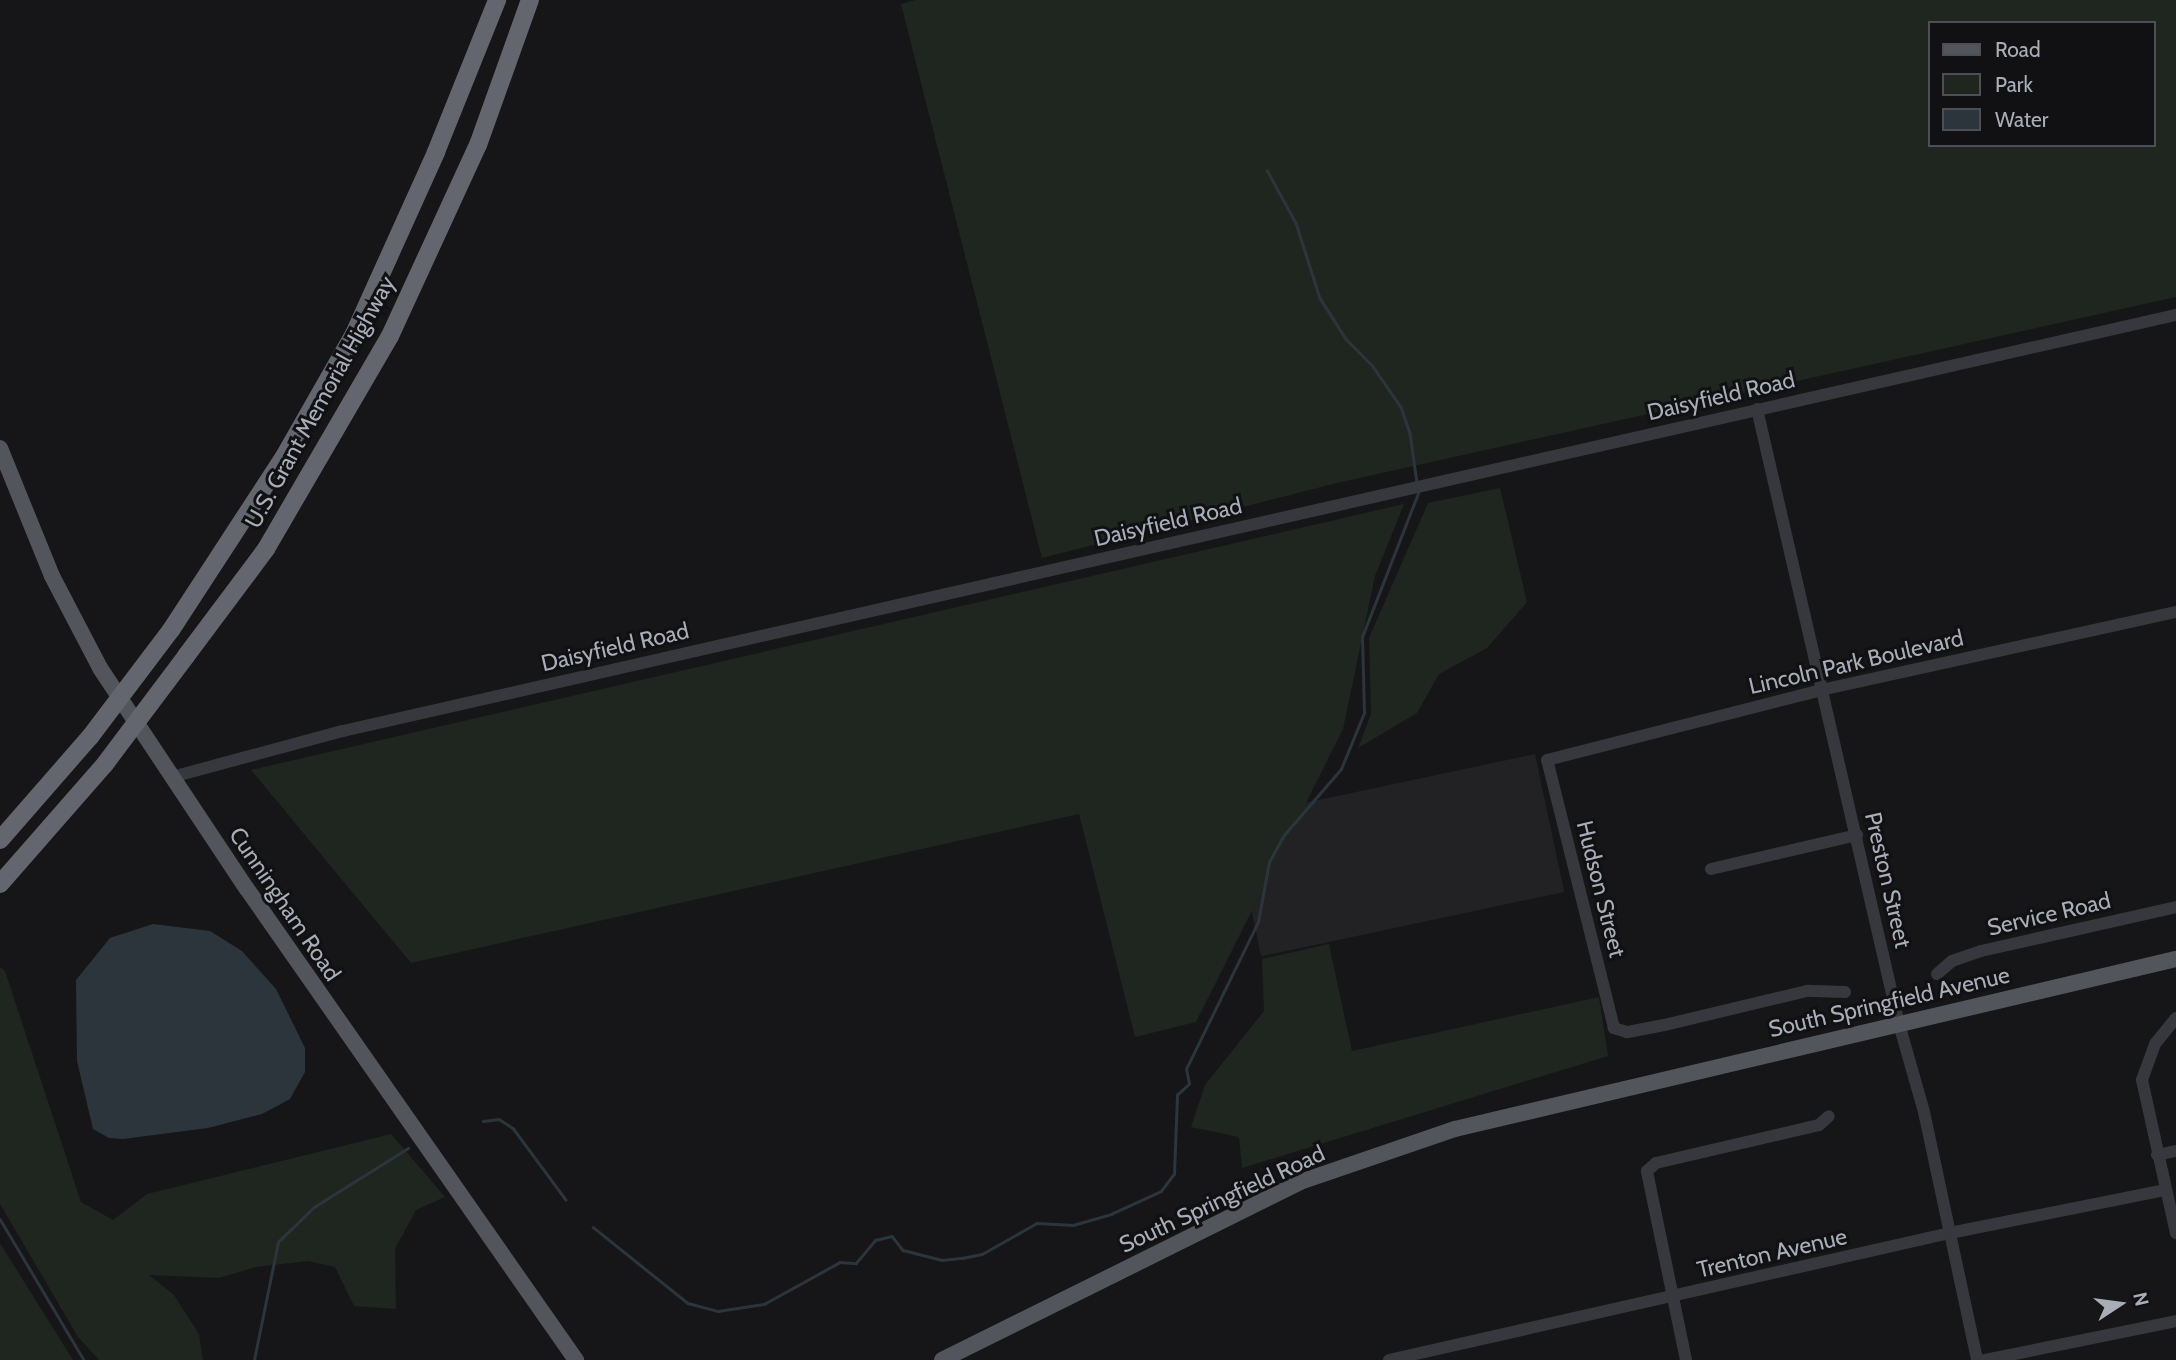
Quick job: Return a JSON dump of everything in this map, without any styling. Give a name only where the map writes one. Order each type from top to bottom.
[{"type":"highway","name":"U.S. Grant Memorial Highway","points":[[0,840],[90,737],[171,630],[285,455],[354,334],[436,152],[497,0]]},
{"type":"highway","name":"U.S. Grant Memorial Highway","points":[[0,884],[105,764],[266,549],[390,336],[478,145],[530,0]]},
{"type":"main road","name":"Cunningham Road","points":[[0,448],[52,576],[100,668],[172,777],[576,1360]]},
{"type":"main road","name":"South Springfield Avenue","points":[[1613,1088],[2176,959]]},
{"type":"main road","name":"South Springfield Road","points":[[942,1360],[1300,1182],[1455,1129],[1613,1088]]},
{"type":"street","name":"Daisyfield Road","points":[[172,777],[343,731],[2176,315]]},
{"type":"street","name":"Preston Street","points":[[1757,409],[1950,1233],[1977,1360]]},
{"type":"street","name":"Lincoln Park Boulevard","points":[[1547,760],[1821,690],[2176,612]]},
{"type":"street","name":"Hudson Street","points":[[1547,760],[1614,1028],[1627,1032],[1664,1025],[1807,991],[1845,992]]},
{"type":"street","points":[[1711,869],[1857,835]]},
{"type":"street","name":"Service Road","points":[[1937,974],[1970,954],[2176,907]]},
{"type":"street","points":[[2176,1018],[2155,1044],[2142,1080],[2176,1233]]},
{"type":"street","points":[[1686,1360],[1647,1171],[1656,1163],[1819,1125],[1829,1115]]},
{"type":"street","points":[[2157,1155],[2176,1151]]},
{"type":"street","name":"Trenton Avenue","points":[[1389,1360],[1950,1233],[2166,1190]]},
{"type":"street","points":[[1986,1360],[2176,1321]]},
{"type":"shaded area","points":[[1535,754],[1564,892],[1261,956],[1232,818]]},
{"type":"green space","points":[[915,0],[2176,0],[2176,297],[1337,483],[1042,558],[901,4]]},
{"type":"green space","points":[[1500,488],[1527,602],[1487,648],[1439,674],[1417,713],[1358,748],[1371,714],[1369,638],[1428,503]]},
{"type":"green space","points":[[1404,504],[1375,576],[1343,729],[1196,1022],[1135,1037],[1079,814],[411,963],[251,770]]},
{"type":"green space","points":[[1329,944],[1352,1051],[1599,997],[1608,1056],[1242,1168],[1239,1137],[1191,1127],[1205,1085],[1264,1011],[1262,959]]},
{"type":"green space","points":[[0,967],[5,971],[81,1202],[113,1220],[147,1194],[391,1134],[445,1197],[416,1210],[395,1249],[396,1309],[354,1306],[335,1267],[308,1261],[256,1267],[219,1278],[149,1275],[174,1295],[199,1334],[203,1360],[99,1360],[78,1337],[0,1204]]},
{"type":"green space","points":[[0,1244],[3,1248],[73,1360],[0,1360]]},
{"type":"water","points":[[153,924],[210,931],[242,951],[276,989],[305,1048],[305,1072],[290,1099],[262,1114],[208,1128],[123,1139],[109,1138],[93,1129],[77,1061],[76,980],[110,938]]},
{"type":"waterway","points":[[1267,170],[1296,223],[1320,298],[1346,339],[1372,365],[1401,407],[1410,433],[1417,483]]},
{"type":"waterway","points":[[593,1227],[688,1303],[718,1311],[764,1304],[840,1262],[856,1263],[875,1240],[892,1236],[903,1250],[942,1260],[962,1258],[982,1254],[1037,1223],[1073,1225],[1111,1214],[1161,1191],[1174,1174],[1177,1095],[1189,1084],[1186,1069],[1258,922],[1269,862],[1284,835],[1341,769],[1364,713],[1362,637],[1418,493]]},
{"type":"waterway","points":[[483,1121],[499,1119],[513,1128],[566,1200]]},
{"type":"waterway","points":[[254,1360],[278,1242],[314,1207],[408,1148]]},
{"type":"waterway","points":[[0,1219],[84,1360]]}]
